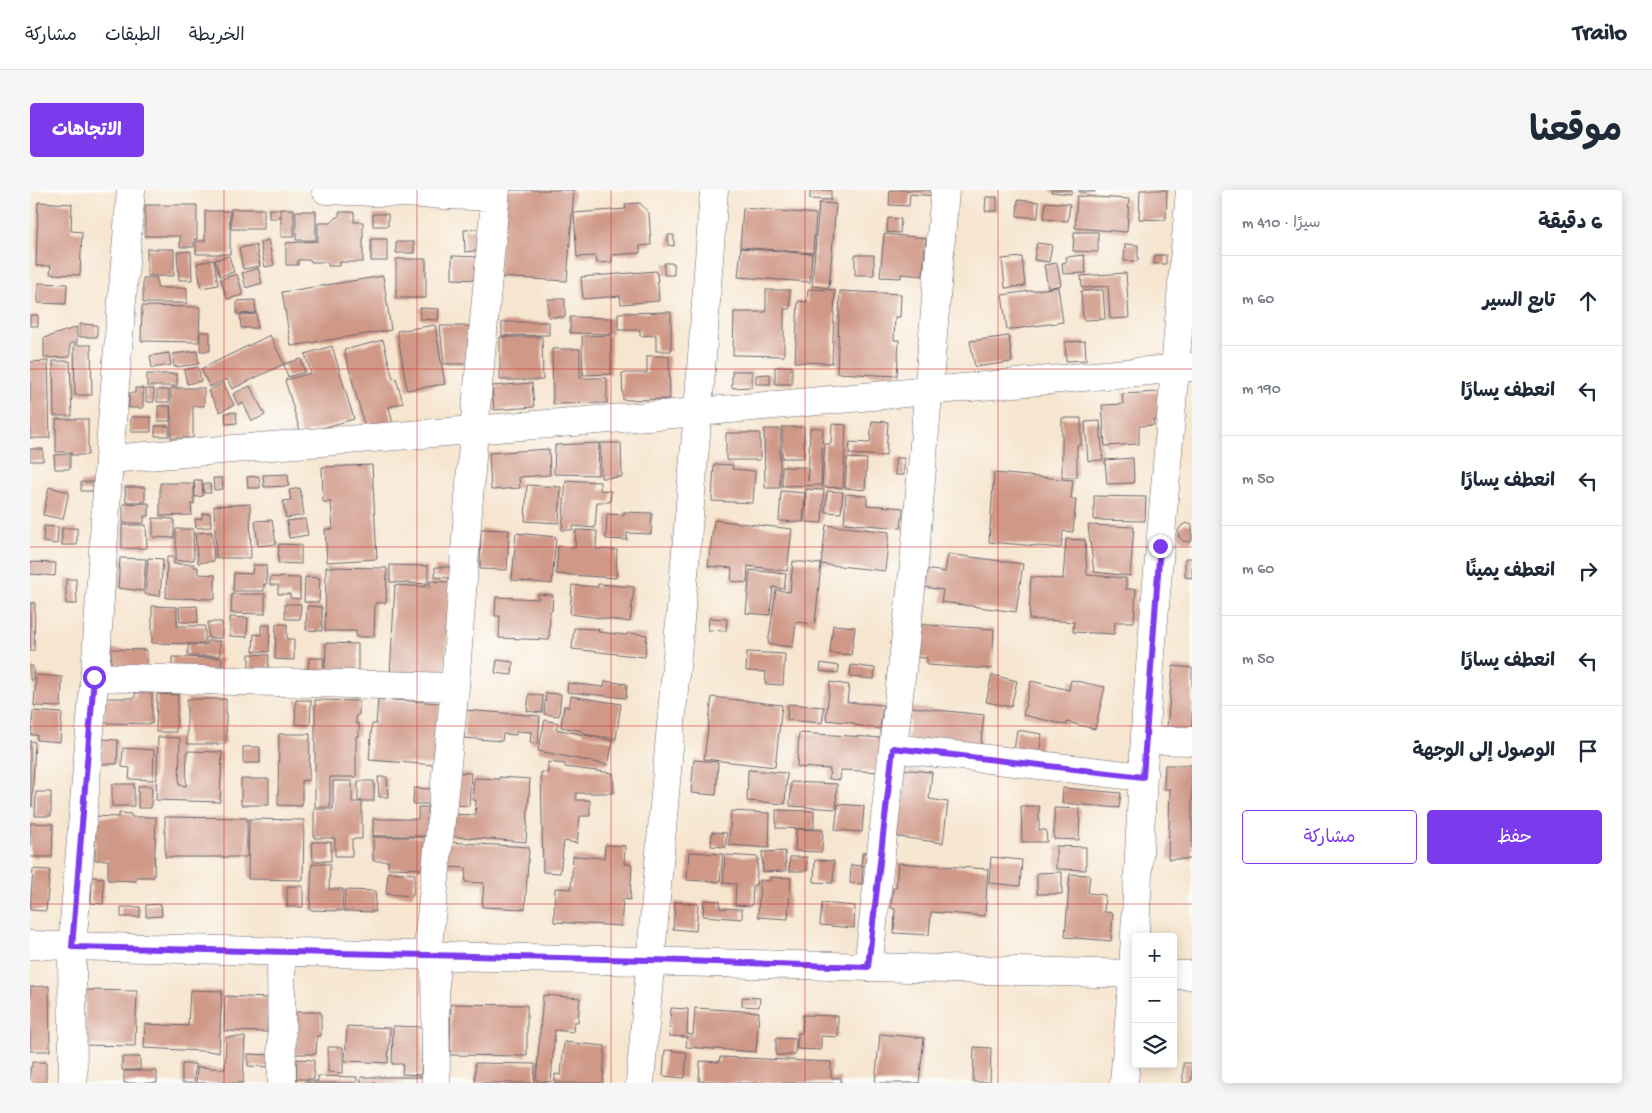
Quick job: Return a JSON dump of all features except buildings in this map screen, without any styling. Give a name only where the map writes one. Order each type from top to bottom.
[{"type":"street","points":[[73,1083],[72,947],[131,190]]},
{"type":"street","points":[[326,190],[496,194],[474,430],[455,688],[431,955],[436,1083]]},
{"type":"street","points":[[640,1083],[698,412],[714,190]]},
{"type":"street","points":[[868,967],[914,564],[945,190]]},
{"type":"street","points":[[1136,933],[1146,740],[1183,368],[1190,190]]},
{"type":"street","points":[[109,459],[698,412],[1183,368]]},
{"type":"street","points":[[94,677],[455,688]]},
{"type":"street","points":[[1146,740],[1192,741]]},
{"type":"street","points":[[893,748],[1143,777]]},
{"type":"street","points":[[30,945],[1132,974]]},
{"type":"street","points":[[281,952],[282,1083]]},
{"type":"street","points":[[1177,975],[1192,975]]},
{"type":"street","points":[[1124,1083],[1134,978]]},
{"type":"route","points":[[94,677],[72,947],[651,960],[868,967],[893,748],[1143,777],[1146,714],[1160,546]]}]
